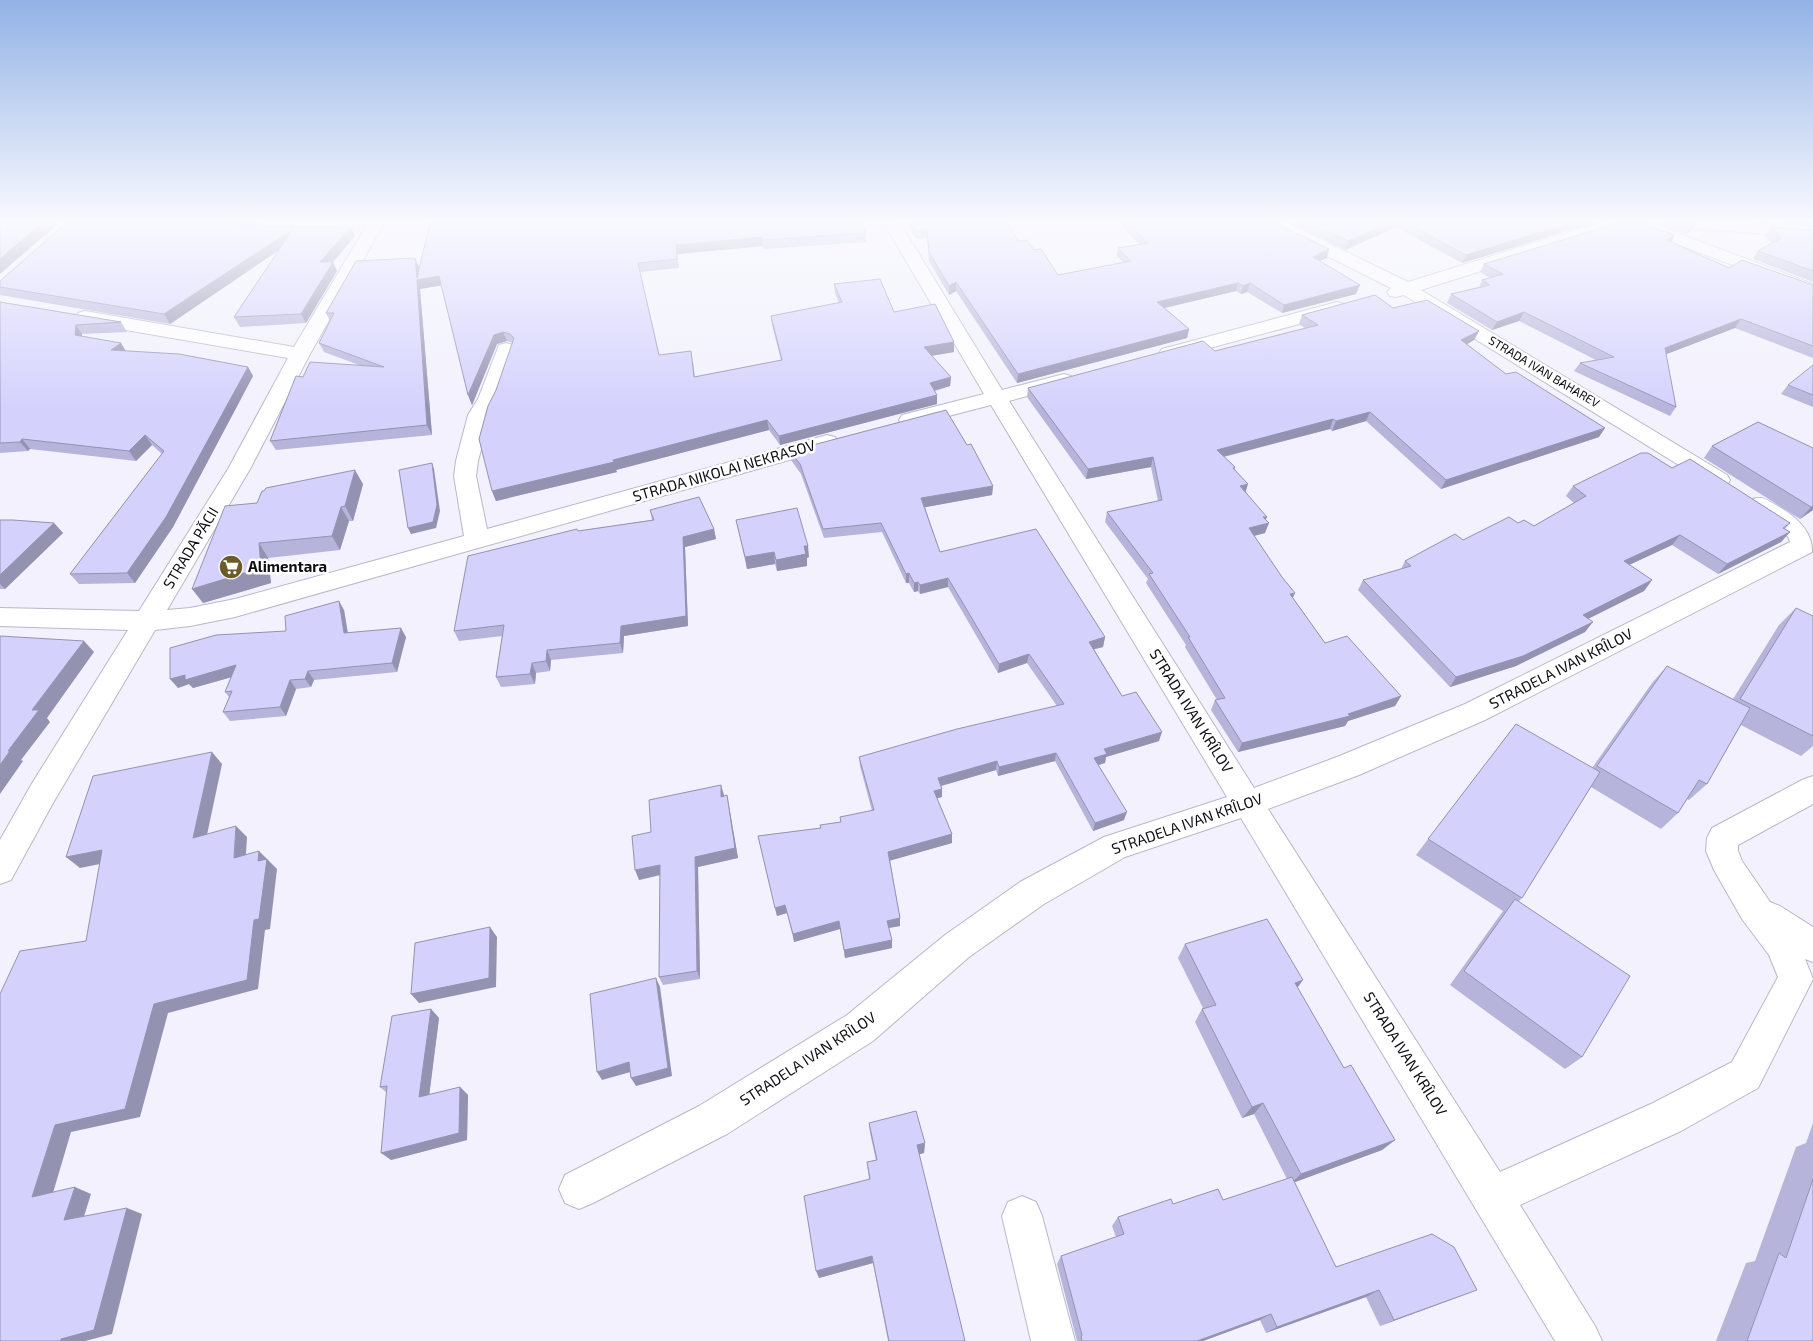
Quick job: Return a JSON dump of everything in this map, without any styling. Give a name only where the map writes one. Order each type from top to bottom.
[{"type":"street","name":"STRADA PĂCII","points":[[0,870],[42,794],[239,469],[300,354],[340,286]]},
{"type":"street","name":"STRADA IVAN KRÎLOV","points":[[929,286],[995,397],[1494,1196],[1580,1341]]},
{"type":"street","name":"STRADA IVAN BAHAREV","points":[[1400,286],[1739,493],[1792,527],[1802,538]]},
{"type":"street","points":[[1149,358],[1418,286]]},
{"type":"street","points":[[68,314],[300,354]]},
{"type":"street","points":[[478,541],[465,476],[467,460],[479,416],[488,399],[506,349]]},
{"type":"street","points":[[891,425],[1082,375]]},
{"type":"street","name":"STRADA NIKOLAI NEKRASOV","points":[[0,617],[147,621],[190,617],[235,608],[844,437]]},
{"type":"street","name":"STRADELA IVAN KRÎLOV","points":[[579,1189],[714,1120],[860,1028],[957,946],[1032,893],[1115,847],[1348,766],[1475,712],[1790,553],[1803,546],[1802,538]]},
{"type":"street","points":[[1494,1196],[1667,1118],[1745,1075],[1796,978],[1781,944],[1754,908],[1730,870],[1722,851],[1723,838],[1813,790]]},
{"type":"street","points":[[1754,908],[1813,946]]},
{"type":"street","points":[[1022,1216],[1053,1341]]},
{"type":"building","points":[[0,286],[207,286],[164,314]]},
{"type":"building","points":[[255,286],[318,286],[301,314],[234,317]]},
{"type":"building","points":[[342,286],[417,286],[427,425],[270,441],[296,376],[303,377],[310,362],[384,367],[319,343],[334,313],[326,313]]},
{"type":"building","points":[[441,286],[643,286],[659,355],[691,351],[694,377],[782,360],[771,316],[842,302],[835,286],[883,286],[894,312],[935,304],[954,342],[924,347],[951,377],[930,383],[937,395],[779,436],[767,420],[613,460],[614,462],[492,491],[479,439],[488,406],[496,390],[514,338],[510,334],[503,332],[494,335],[468,395]]},
{"type":"building","points":[[958,286],[1227,286],[1157,302],[1189,329],[1018,374]]},
{"type":"building","points":[[1254,286],[1358,286],[1284,305]]},
{"type":"building","points":[[1487,286],[1813,286],[1813,346],[1741,319],[1665,348],[1676,407],[1580,363],[1614,357],[1524,312],[1497,322],[1451,294]]},
{"type":"building","points":[[1375,295],[1393,308],[1427,300],[1479,331],[1461,340],[1506,374],[1516,372],[1605,428],[1446,480],[1370,412],[1336,421],[1333,419],[1217,450],[1235,467],[1233,468],[1248,484],[1240,486],[1267,517],[1263,517],[1269,523],[1249,528],[1295,593],[1290,594],[1325,643],[1347,636],[1401,696],[1348,714],[1350,716],[1242,743],[1215,700],[1225,698],[1188,637],[1190,637],[1149,574],[1153,573],[1107,512],[1162,500],[1153,457],[1088,469],[1028,388],[1203,341],[1215,351],[1318,325],[1302,315]]},
{"type":"building","points":[[0,302],[121,322],[76,325],[75,335],[121,343],[111,350],[179,354],[248,367],[166,517],[127,573],[70,574],[164,451],[145,435],[129,451],[22,439],[20,442],[0,443]]},
{"type":"building","points":[[1813,365],[1813,395],[1788,385]]},
{"type":"building","points":[[946,410],[967,445],[971,444],[993,486],[921,498],[940,552],[1036,529],[1105,637],[1089,642],[1122,696],[1136,692],[1162,732],[1104,749],[1107,754],[1094,758],[1127,812],[1095,823],[1056,753],[999,767],[997,761],[938,778],[942,789],[934,791],[952,834],[888,852],[900,918],[887,921],[892,940],[844,950],[839,921],[793,934],[785,905],[775,908],[758,836],[821,828],[820,825],[841,822],[840,817],[874,810],[859,757],[957,729],[1064,704],[1029,654],[999,664],[948,578],[920,585],[918,582],[914,583],[909,573],[906,574],[881,523],[823,529],[800,464],[790,451]]},
{"type":"building","points":[[1758,422],[1813,448],[1813,506],[1811,507],[1712,446]]},
{"type":"building","points":[[1641,453],[1648,453],[1672,468],[1690,459],[1790,523],[1783,528],[1790,532],[1727,564],[1680,535],[1624,561],[1652,580],[1583,615],[1593,622],[1523,656],[1456,677],[1363,580],[1411,566],[1405,561],[1455,534],[1463,540],[1509,517],[1518,523],[1524,520],[1534,526],[1586,496],[1573,486]]},
{"type":"building","points":[[432,463],[437,505],[433,522],[408,528],[399,470]]},
{"type":"building","points":[[355,470],[345,506],[341,507],[332,536],[259,543],[261,568],[192,589],[225,506],[257,503],[262,491],[266,488]]},
{"type":"building","points":[[699,497],[714,529],[683,537],[686,616],[621,626],[620,643],[547,650],[546,661],[532,663],[530,674],[496,677],[504,625],[454,631],[468,556],[577,529],[578,531],[654,520],[650,510]]},
{"type":"building","points":[[797,508],[808,546],[804,546],[806,554],[776,560],[774,552],[745,557],[736,520]]},
{"type":"building","points":[[0,520],[54,523],[0,575]]},
{"type":"building","points":[[339,601],[344,633],[401,628],[392,663],[308,671],[305,679],[290,680],[280,707],[223,712],[232,691],[225,692],[236,665],[185,680],[185,675],[170,679],[170,648],[216,635],[286,631],[285,616]]},
{"type":"building","points":[[1796,608],[1813,616],[1813,736],[1740,699]]},
{"type":"building","points":[[0,636],[84,641],[32,710],[39,710],[8,751],[10,751],[0,765]]},
{"type":"building","points":[[1667,666],[1750,708],[1707,784],[1699,780],[1678,813],[1597,766]]},
{"type":"building","points":[[1516,724],[1600,772],[1522,898],[1428,839]]},
{"type":"building","points":[[212,752],[193,838],[236,826],[234,858],[259,851],[258,861],[267,859],[259,919],[254,920],[247,980],[154,1004],[125,1109],[55,1125],[32,1197],[75,1187],[64,1220],[127,1208],[94,1330],[61,1339],[60,1341],[0,1341],[0,994],[20,951],[86,941],[102,850],[66,857],[93,776]]},
{"type":"building","points":[[721,785],[721,797],[727,795],[735,848],[695,857],[697,971],[659,977],[660,865],[635,870],[632,836],[651,832],[649,800]]},
{"type":"building","points":[[1515,899],[1630,976],[1582,1057],[1464,971]]},
{"type":"building","points":[[1267,919],[1303,980],[1295,983],[1344,1068],[1351,1065],[1395,1140],[1301,1174],[1263,1103],[1252,1107],[1202,1009],[1216,1005],[1185,944]]},
{"type":"building","points":[[490,927],[489,978],[411,994],[415,943]]},
{"type":"building","points":[[656,978],[668,1068],[631,1078],[629,1062],[597,1072],[590,994]]},
{"type":"building","points":[[431,1009],[419,1097],[460,1087],[459,1133],[381,1153],[387,1086],[380,1087],[392,1016]]},
{"type":"building","points":[[916,1111],[925,1143],[917,1145],[965,1341],[889,1341],[872,1256],[816,1271],[804,1196],[870,1179],[867,1162],[877,1160],[869,1123]]},
{"type":"building","points":[[1292,1177],[1336,1267],[1432,1234],[1454,1247],[1477,1290],[1394,1320],[1379,1290],[1277,1327],[1271,1314],[1197,1341],[1082,1341],[1061,1256],[1124,1234],[1118,1217],[1171,1199],[1173,1204],[1218,1189],[1223,1200]]},
{"type":"building","points":[[1813,1179],[1813,1341],[1747,1341],[1779,1253],[1786,1258]]},
{"type":"place","name":"Alimentara","points":[[231,567]]}]
